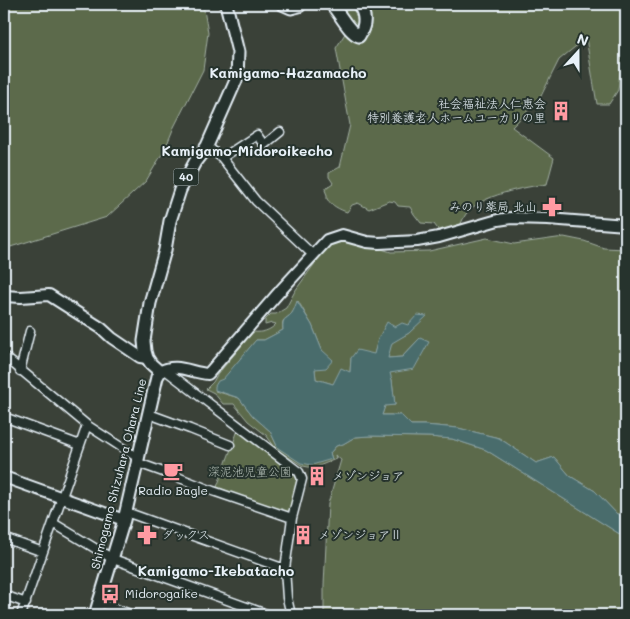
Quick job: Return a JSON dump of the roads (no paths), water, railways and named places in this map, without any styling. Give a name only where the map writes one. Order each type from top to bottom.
[{"type":"main road","name":"40","points":[[147,358],[144,341],[150,303],[177,197],[190,170],[206,146],[237,78],[238,52],[226,4]]},
{"type":"main road","points":[[282,4],[291,8],[299,6],[299,4]]},
{"type":"main road","points":[[331,4],[351,31],[359,36],[364,29],[363,12],[358,4]]},
{"type":"main road","name":"Shimogamo Shizuhara Ohara Line","points":[[95,615],[125,516],[158,377],[162,370],[151,364],[147,358]]},
{"type":"street","points":[[222,158],[257,135],[264,145],[280,132]]},
{"type":"street","points":[[206,146],[222,158],[256,201],[313,255]]},
{"type":"street","points":[[162,370],[178,367],[201,374],[208,374],[327,240],[342,235],[367,242],[379,243],[416,241],[512,218],[626,225]]},
{"type":"street","points":[[4,296],[49,295],[101,328],[140,357],[147,358]]},
{"type":"street","points":[[20,370],[30,331]]},
{"type":"street","points":[[4,356],[87,425],[138,461],[213,491],[292,518]]},
{"type":"street","points":[[162,370],[299,472],[302,479],[292,518],[285,568],[287,598],[291,615]]},
{"type":"street","points":[[149,414],[230,445]]},
{"type":"street","points":[[4,417],[80,445]]},
{"type":"street","points":[[21,615],[87,425]]},
{"type":"street","points":[[4,477],[285,568]]},
{"type":"street","points":[[53,523],[113,559],[269,615]]},
{"type":"street","points":[[4,538],[43,552]]},
{"type":"street","points":[[4,595],[26,603]]},
{"type":"street","points":[[99,603],[133,615]]},
{"type":"water","points":[[297,301],[312,325],[322,350],[333,360],[326,368],[315,369],[316,379],[333,384],[341,368],[350,372],[351,358],[357,350],[374,354],[378,339],[387,322],[395,327],[402,323],[408,325],[417,315],[427,316],[409,333],[392,343],[388,358],[402,357],[420,338],[429,342],[414,369],[390,373],[395,405],[385,406],[382,415],[401,415],[411,425],[458,428],[499,438],[536,463],[554,457],[570,476],[595,491],[617,514],[626,514],[626,538],[486,450],[452,439],[429,437],[355,437],[336,446],[330,453],[332,459],[312,465],[301,463],[278,448],[270,431],[253,416],[239,398],[215,390],[215,386],[256,340],[264,340],[283,330],[284,321],[292,313]]},
{"type":"place","name":"社会福祉法人仁恵会 特別養護老人ホームユーカリの里","points":[[561,111]]},
{"type":"place","name":"みのり薬局 北山","points":[[552,207]]},
{"type":"place","name":"Radio Bagle","points":[[173,471]]},
{"type":"place","name":"メゾンジョア","points":[[317,476]]},
{"type":"place","name":"ダックス","points":[[147,535]]},
{"type":"place","name":"メゾンジョアⅡ","points":[[303,535]]},
{"type":"place","name":"Midorogaike","points":[[110,594]]},
{"type":"district","name":"Kamigamo-Hazamacho","points":[[288,73]]},
{"type":"district","name":"Kamigamo-Midoroikecho","points":[[247,151]]},
{"type":"district","name":"Kamigamo-Ikebatacho","points":[[216,571]]},
{"type":"park label","name":"深泥池児童公園","points":[[250,472]]}]
